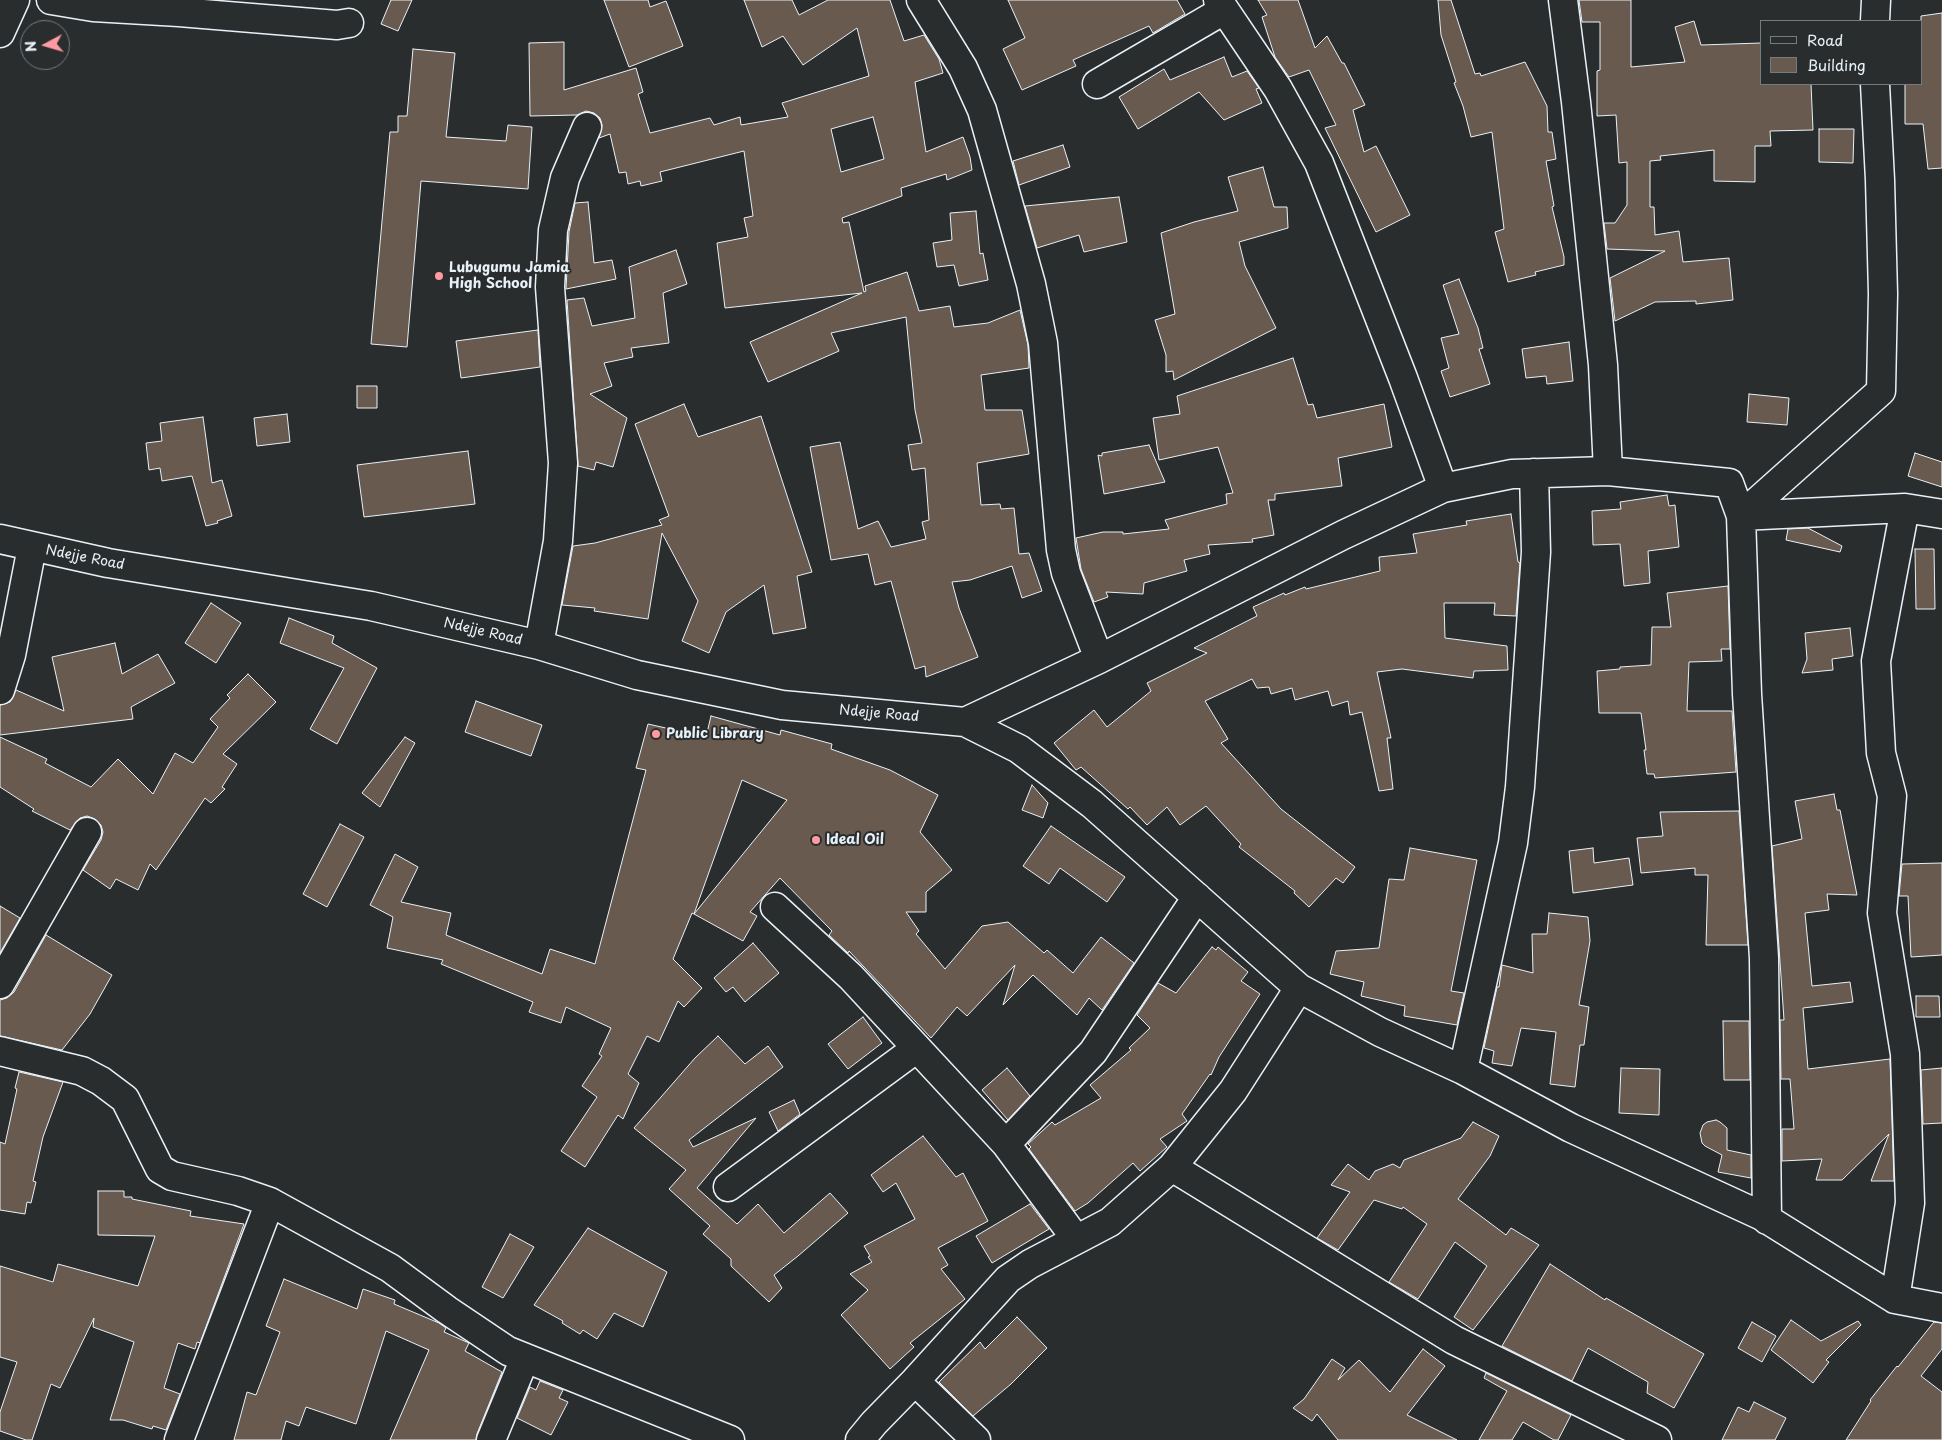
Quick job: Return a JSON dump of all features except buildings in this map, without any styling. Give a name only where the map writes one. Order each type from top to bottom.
[{"type":"street","points":[[0,32],[15,0]]},
{"type":"street","points":[[51,0],[93,7],[337,25],[349,24]]},
{"type":"street","points":[[921,0],[963,68],[982,110],[1031,284],[1043,343],[1061,550],[1066,573],[1099,659]]},
{"type":"street","points":[[1563,0],[1576,102],[1603,365],[1608,471]]},
{"type":"street","points":[[1875,20],[1876,0]]},
{"type":"street","points":[[1097,84],[1221,5],[1278,89],[1319,163],[1403,378],[1443,488]]},
{"type":"street","points":[[1741,516],[1882,391],[1883,294],[1875,85]]},
{"type":"street","points":[[539,645],[558,541],[563,463],[550,287],[553,230],[564,178],[587,127]]},
{"type":"street","points":[[965,722],[1099,659],[1343,534],[1443,488],[1512,474],[1608,471],[1729,483],[1741,516],[1747,694],[1764,958],[1768,1220]]},
{"type":"street","points":[[1463,1070],[1513,843],[1520,787],[1536,552],[1534,473]]},
{"type":"street","points":[[1741,516],[1905,508],[1942,514]]},
{"type":"street","points":[[1895,1299],[1910,1203],[1905,1054],[1882,913],[1892,796],[1881,753],[1876,661],[1905,508]]},
{"type":"street","name":"Ndejje Road","points":[[0,539],[108,563],[371,606],[539,645],[637,676],[782,705],[965,722]]},
{"type":"street","points":[[0,690],[11,655],[32,547]]},
{"type":"street","points":[[965,722],[1019,749],[1092,804],[1299,988],[1380,1032],[1463,1070],[1571,1128],[1768,1220],[1895,1299],[1942,1308]]},
{"type":"street","points":[[0,984],[87,832]]},
{"type":"street","points":[[1006,1144],[1094,1052],[1197,897]]},
{"type":"street","points":[[775,907],[834,960],[1006,1144],[1076,1239]]},
{"type":"street","points":[[860,1440],[1008,1278],[1030,1264],[1110,1222],[1172,1167],[1234,1091],[1299,988]]},
{"type":"street","points":[[728,1187],[917,1048]]},
{"type":"street","points":[[0,1050],[82,1071],[101,1081],[125,1099],[160,1169],[172,1176],[238,1191],[270,1202],[390,1268],[508,1351],[730,1440]]},
{"type":"street","points":[[1172,1167],[1454,1340],[1657,1440]]},
{"type":"street","points":[[180,1440],[270,1202]]},
{"type":"street","points":[[491,1440],[525,1358]]},
{"type":"street","points":[[915,1382],[976,1440]]},
{"type":"place","name":"Lubugumu Jamia High School","points":[[439,276]]},
{"type":"place","name":"Public Library","points":[[656,734]]},
{"type":"place","name":"Ideal Oil","points":[[816,840]]}]
